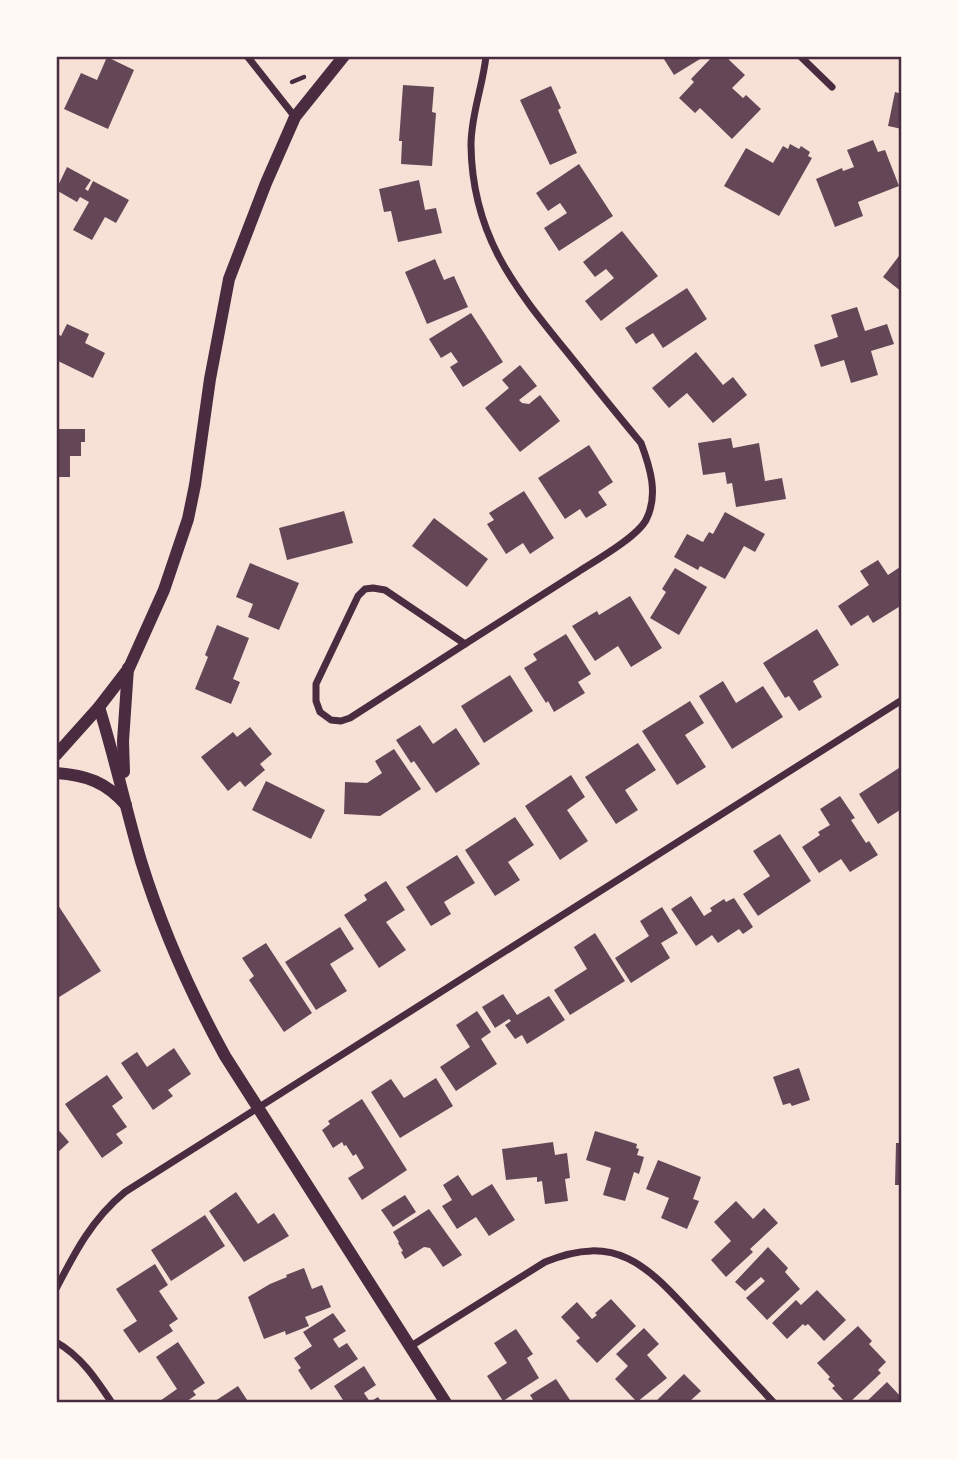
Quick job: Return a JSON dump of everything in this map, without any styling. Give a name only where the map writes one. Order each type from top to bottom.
[{"type":"street","points":[[247,56],[295,117]]},
{"type":"street","points":[[56,755],[99,707],[128,668],[164,590],[188,519],[229,279],[295,117],[344,56]]},
{"type":"street","points":[[465,644],[385,590],[365,589],[358,596],[316,684],[316,701],[320,712],[331,720],[350,718],[465,644],[614,548],[645,523],[652,507],[653,484],[641,443],[512,282],[497,256],[481,217],[471,146],[473,118],[486,56]]},
{"type":"street","points":[[800,56],[832,88]]},
{"type":"street","points":[[128,668],[123,741],[128,807]]},
{"type":"street","points":[[56,1289],[83,1236],[109,1205],[125,1192],[902,700]]},
{"type":"street","points":[[99,707],[142,862],[160,916],[204,1017],[225,1056],[446,1403]]},
{"type":"street","points":[[56,773],[77,774],[97,780],[113,791],[128,807]]},
{"type":"street","points":[[411,1346],[545,1262],[567,1253],[605,1251],[624,1257],[657,1276],[774,1403]]},
{"type":"street","points":[[56,1342],[73,1352],[96,1378],[112,1403]]},
{"type":"building","points":[[662,56],[705,56],[674,75]]},
{"type":"building","points":[[713,56],[725,56],[745,75],[732,88],[743,98],[746,95],[761,109],[732,139],[700,108],[695,113],[679,98],[694,82],[691,79]]},
{"type":"building","points":[[107,57],[134,70],[108,129],[64,109],[81,73],[97,80]]},
{"type":"building","points":[[403,85],[434,87],[432,112],[436,113],[432,166],[401,164],[402,141],[399,141]]},
{"type":"building","points":[[551,86],[561,108],[558,110],[577,153],[550,165],[520,100]]},
{"type":"building","points":[[895,92],[902,94],[902,129],[888,126]]},
{"type":"building","points":[[873,140],[878,152],[885,150],[899,186],[858,202],[863,216],[835,227],[816,179],[842,168],[843,171],[854,167],[847,150]]},
{"type":"building","points":[[790,144],[799,149],[801,146],[810,152],[808,156],[812,158],[779,216],[724,186],[746,148],[773,163],[783,146],[788,149]]},
{"type":"building","points":[[579,164],[613,216],[559,251],[544,228],[567,213],[560,203],[548,211],[536,193]]},
{"type":"building","points":[[67,167],[91,180],[85,189],[88,191],[93,181],[129,200],[116,223],[105,217],[92,240],[73,230],[89,202],[80,197],[77,202],[56,190]]},
{"type":"building","points":[[419,180],[425,210],[436,208],[442,233],[398,242],[391,211],[384,212],[379,189]]},
{"type":"building","points":[[622,231],[658,276],[601,321],[585,301],[614,278],[606,269],[595,277],[583,262]]},
{"type":"building","points":[[902,252],[902,292],[883,277]]},
{"type":"building","points":[[435,259],[444,280],[454,276],[468,307],[427,324],[405,272]]},
{"type":"building","points":[[687,288],[707,319],[663,348],[653,333],[636,344],[625,328]]},
{"type":"building","points":[[857,307],[865,331],[887,324],[894,344],[871,351],[878,375],[851,383],[844,360],[821,367],[814,345],[838,337],[831,315]]},
{"type":"building","points":[[471,313],[503,362],[463,387],[450,367],[458,362],[451,352],[441,358],[429,339]]},
{"type":"building","points":[[67,324],[89,334],[85,343],[105,353],[93,378],[56,360],[56,333],[61,336]]},
{"type":"building","points":[[696,352],[723,385],[733,377],[747,395],[713,423],[687,393],[669,408],[652,388]]},
{"type":"building","points":[[520,365],[537,386],[519,400],[529,404],[540,395],[560,421],[520,452],[485,408],[509,388],[502,380]]},
{"type":"building","points":[[56,429],[85,429],[81,456],[70,456],[70,477],[56,477]]},
{"type":"building","points":[[731,438],[733,448],[759,443],[765,481],[782,478],[786,499],[736,507],[732,483],[727,484],[725,472],[703,475],[698,443]]},
{"type":"building","points":[[589,445],[613,482],[598,492],[607,505],[586,518],[580,509],[565,519],[538,478]]},
{"type":"building","points":[[524,491],[554,538],[530,554],[523,543],[506,554],[487,524],[494,520],[489,513]]},
{"type":"building","points":[[344,511],[353,543],[287,560],[279,528]]},
{"type":"building","points":[[725,512],[765,534],[755,552],[744,546],[725,579],[700,566],[698,570],[674,557],[687,534],[703,542],[709,532],[713,534]]},
{"type":"building","points":[[434,518],[488,559],[467,587],[412,546]]},
{"type":"building","points":[[878,560],[888,575],[900,567],[902,569],[902,605],[873,623],[868,615],[851,626],[838,606],[869,585],[860,571]]},
{"type":"building","points":[[250,563],[299,583],[279,630],[248,617],[253,604],[236,597]]},
{"type":"building","points":[[675,568],[707,587],[679,635],[650,618],[666,592],[662,589]]},
{"type":"building","points":[[630,596],[662,648],[631,667],[618,646],[595,661],[572,626],[597,611],[599,615]]},
{"type":"building","points":[[217,625],[249,638],[233,679],[240,682],[231,704],[195,689]]},
{"type":"building","points":[[817,629],[839,665],[813,681],[822,697],[799,711],[789,696],[785,698],[763,663]]},
{"type":"building","points":[[566,634],[591,674],[578,682],[585,693],[554,712],[524,668],[537,660],[533,654]]},
{"type":"building","points":[[510,675],[533,711],[484,743],[461,706]]},
{"type":"building","points":[[723,681],[736,703],[763,686],[783,717],[732,749],[699,696]]},
{"type":"building","points":[[690,701],[704,723],[685,735],[706,767],[677,785],[642,731]]},
{"type":"building","points":[[420,725],[433,744],[456,728],[480,764],[436,793],[396,740]]},
{"type":"building","points":[[250,727],[272,754],[260,764],[265,770],[245,787],[240,781],[228,791],[201,757],[233,732],[237,737]]},
{"type":"building","points":[[638,743],[656,770],[625,790],[638,810],[616,824],[585,777]]},
{"type":"building","points":[[394,749],[421,789],[380,816],[344,814],[345,782],[367,783],[382,773],[375,761]]},
{"type":"building","points":[[902,766],[902,812],[900,810],[878,824],[859,794]]},
{"type":"building","points":[[571,775],[585,797],[567,810],[588,841],[560,860],[525,806]]},
{"type":"building","points":[[266,781],[325,810],[311,839],[252,810]]},
{"type":"building","points":[[840,796],[855,818],[851,820],[866,843],[869,841],[878,855],[850,872],[841,859],[819,873],[802,847],[830,825],[820,809]]},
{"type":"building","points":[[515,817],[534,845],[508,862],[520,880],[495,896],[465,850]]},
{"type":"building","points":[[780,834],[811,881],[758,916],[743,894],[770,876],[753,851]]},
{"type":"building","points":[[457,855],[475,883],[444,902],[451,914],[431,926],[406,887]]},
{"type":"building","points":[[386,881],[405,910],[386,922],[406,950],[379,968],[344,915],[367,900],[364,895]]},
{"type":"building","points":[[691,896],[704,916],[712,911],[710,908],[724,899],[726,902],[734,898],[753,927],[743,934],[739,929],[718,943],[712,935],[696,946],[671,909]]},
{"type":"building","points":[[56,902],[101,971],[56,999]]},
{"type":"building","points":[[662,907],[678,933],[661,943],[670,958],[631,983],[615,958],[649,936],[640,921]]},
{"type":"building","points":[[340,927],[354,949],[330,964],[347,991],[316,1010],[285,962]]},
{"type":"building","points":[[595,933],[625,981],[570,1015],[554,990],[587,969],[574,947]]},
{"type":"building","points":[[266,943],[312,1013],[284,1032],[249,980],[254,976],[242,958]]},
{"type":"building","points":[[503,994],[517,1015],[549,996],[565,1020],[527,1044],[522,1035],[515,1039],[505,1025],[511,1021],[509,1019],[495,1028],[482,1007]]},
{"type":"building","points":[[477,1011],[491,1032],[481,1039],[497,1064],[456,1091],[440,1067],[470,1047],[456,1025]]},
{"type":"building","points":[[174,1048],[191,1074],[168,1090],[173,1096],[153,1110],[121,1063],[137,1052],[147,1067]]},
{"type":"building","points":[[799,1068],[810,1100],[792,1106],[790,1103],[783,1105],[773,1077]]},
{"type":"building","points":[[107,1075],[123,1098],[112,1106],[127,1127],[116,1134],[123,1143],[102,1158],[65,1104]]},
{"type":"building","points":[[436,1078],[453,1106],[400,1138],[371,1092],[391,1079],[404,1098]]},
{"type":"building","points":[[362,1099],[407,1170],[362,1200],[348,1178],[364,1168],[356,1154],[353,1156],[342,1142],[333,1148],[322,1130],[330,1124],[328,1121]]},
{"type":"building","points":[[56,1127],[69,1142],[56,1154]]},
{"type":"building","points":[[595,1131],[637,1144],[637,1155],[644,1157],[639,1174],[634,1172],[625,1201],[603,1195],[611,1168],[586,1160]]},
{"type":"building","points":[[553,1142],[555,1155],[567,1153],[570,1178],[565,1179],[568,1201],[545,1204],[542,1181],[537,1182],[537,1177],[506,1180],[502,1149]]},
{"type":"building","points":[[896,1143],[902,1143],[902,1185],[895,1185]]},
{"type":"building","points":[[658,1160],[701,1177],[693,1199],[699,1201],[687,1229],[661,1218],[669,1198],[646,1189]]},
{"type":"building","points":[[458,1175],[472,1196],[492,1184],[515,1220],[489,1236],[476,1217],[457,1229],[442,1206],[452,1200],[443,1185]]},
{"type":"building","points":[[236,1192],[258,1224],[274,1213],[289,1236],[244,1262],[209,1211]]},
{"type":"building","points":[[405,1195],[416,1212],[393,1227],[381,1210]]},
{"type":"building","points":[[736,1201],[753,1219],[764,1208],[778,1223],[750,1249],[753,1252],[726,1277],[711,1260],[731,1241],[714,1222]]},
{"type":"building","points":[[429,1209],[462,1255],[443,1267],[430,1248],[424,1247],[405,1259],[393,1232]]},
{"type":"building","points":[[205,1215],[225,1246],[171,1281],[151,1250]]},
{"type":"building","points":[[768,1247],[788,1268],[785,1272],[800,1289],[767,1320],[746,1298],[765,1281],[761,1277],[745,1291],[735,1282]]},
{"type":"building","points":[[155,1264],[168,1285],[159,1291],[178,1319],[169,1325],[173,1331],[139,1353],[123,1330],[137,1321],[116,1289]]},
{"type":"building","points":[[304,1268],[312,1289],[322,1285],[331,1307],[305,1317],[309,1326],[286,1335],[285,1331],[264,1339],[248,1297]]},
{"type":"building","points":[[817,1290],[846,1320],[824,1341],[808,1324],[803,1324],[787,1339],[772,1323],[796,1300],[801,1305]]},
{"type":"building","points":[[611,1299],[636,1326],[597,1363],[576,1341],[580,1338],[561,1317],[577,1302],[592,1319]]},
{"type":"building","points":[[333,1313],[346,1331],[333,1339],[339,1348],[347,1343],[358,1359],[311,1390],[294,1358],[312,1346],[303,1332]]},
{"type":"building","points":[[858,1326],[872,1341],[869,1344],[886,1362],[878,1370],[881,1373],[846,1403],[832,1388],[835,1386],[828,1379],[830,1377],[817,1363]]},
{"type":"building","points":[[644,1328],[659,1344],[647,1355],[667,1378],[637,1402],[615,1379],[628,1366],[616,1354]]},
{"type":"building","points":[[516,1329],[533,1354],[527,1358],[539,1378],[503,1401],[487,1376],[507,1363],[494,1343]]},
{"type":"building","points":[[178,1342],[205,1383],[193,1391],[196,1395],[184,1403],[157,1403],[177,1389],[156,1357]]},
{"type":"building","points":[[364,1366],[376,1385],[364,1393],[370,1402],[378,1397],[382,1403],[338,1403],[343,1400],[334,1386]]},
{"type":"building","points":[[684,1374],[701,1391],[690,1401],[692,1403],[654,1403]]},
{"type":"building","points":[[556,1379],[572,1403],[535,1403],[530,1395]]},
{"type":"building","points":[[887,1382],[902,1398],[902,1403],[865,1403]]},
{"type":"building","points":[[238,1386],[249,1403],[212,1403]]}]
